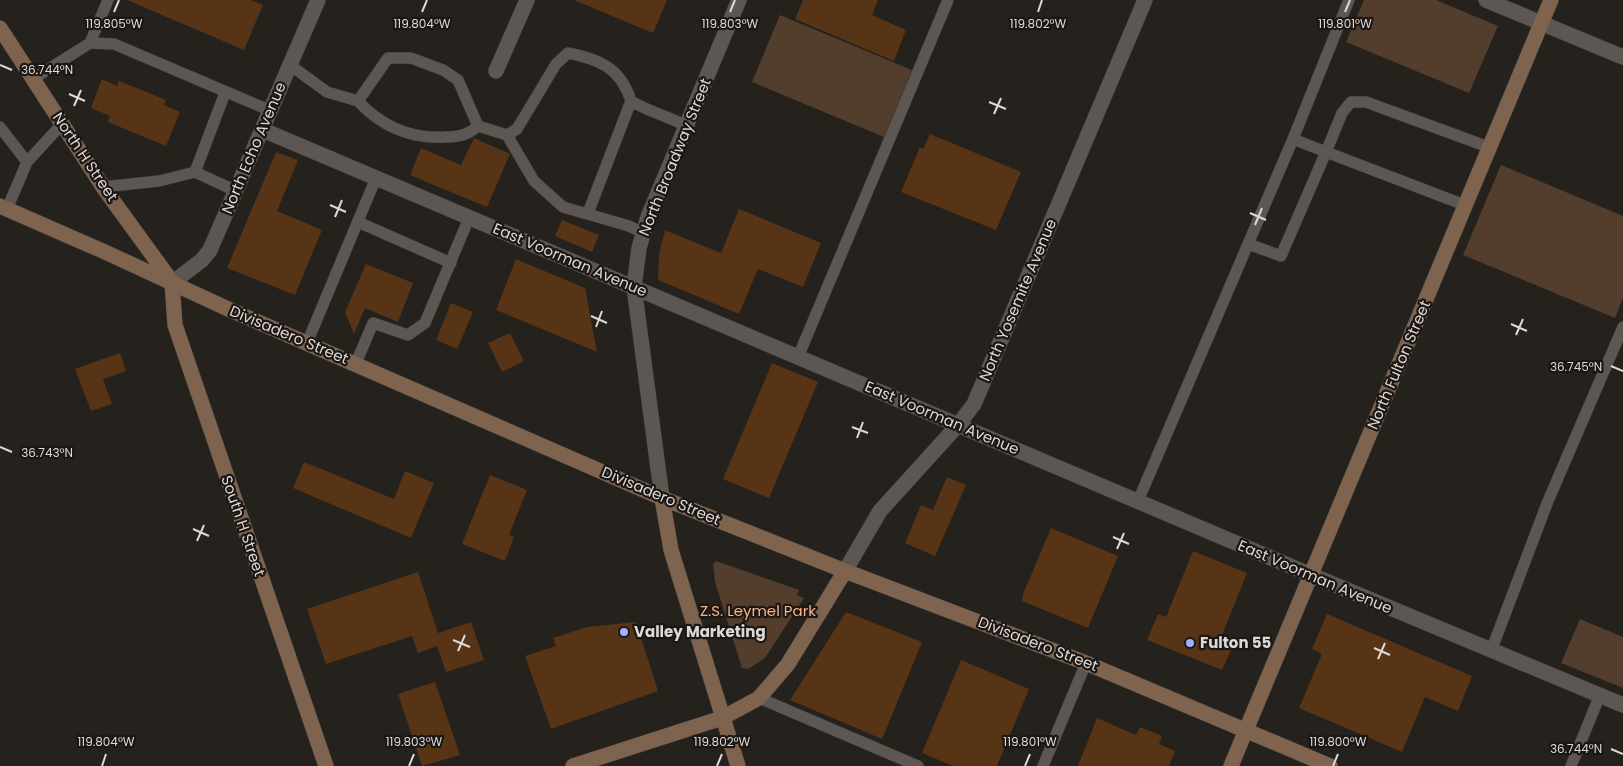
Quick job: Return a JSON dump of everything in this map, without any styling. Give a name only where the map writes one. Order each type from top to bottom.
[{"type":"main road","name":"North Fulton Street","points":[[1231,766],[1309,574],[1467,206],[1552,0]]},
{"type":"main road","name":"North H Street","points":[[0,29],[104,187],[172,284]]},
{"type":"main road","name":"Divisadero Street","points":[[4,208],[172,284],[662,498],[845,572],[1086,663],[1330,766]]},
{"type":"main road","name":"South H Street","points":[[172,284],[175,325],[326,766]]},
{"type":"main road","points":[[662,498],[670,550],[738,766]]},
{"type":"main road","points":[[573,766],[722,718],[759,698],[788,664],[845,572]]},
{"type":"street","name":"North Echo Avenue","points":[[172,284],[202,260],[210,250],[318,0]]},
{"type":"street","points":[[496,71],[527,0]]},
{"type":"street","name":"North Broadway Street","points":[[662,498],[634,287],[634,271],[643,233],[739,0]]},
{"type":"street","name":"North Yosemite Avenue","points":[[845,572],[880,511],[958,425],[978,395],[1145,0]]},
{"type":"street","points":[[1486,0],[1623,57]]},
{"type":"street","name":"East Voorman Avenue","points":[[263,130],[1491,651],[1623,705]]},
{"type":"lane","points":[[33,79],[90,42],[108,0]]},
{"type":"lane","points":[[798,357],[948,0]]},
{"type":"lane","points":[[1138,501],[1293,139],[1349,0]]},
{"type":"lane","points":[[90,42],[114,44],[225,94],[271,112]]},
{"type":"lane","points":[[478,126],[506,134],[516,129],[556,64],[568,53],[606,64],[627,87],[631,101],[588,213]]},
{"type":"lane","points":[[358,101],[388,58],[411,58],[443,70],[458,80],[478,126]]},
{"type":"lane","points":[[290,65],[328,92],[358,101],[370,114],[404,134],[424,138],[469,134],[478,126]]},
{"type":"lane","points":[[195,172],[225,94]]},
{"type":"lane","points":[[631,101],[648,111],[674,119],[686,126]]},
{"type":"lane","points":[[1248,244],[1281,256],[1342,113],[1351,102],[1366,102],[1491,148]]},
{"type":"lane","points":[[4,208],[26,162],[62,124]]},
{"type":"lane","points":[[0,127],[26,162]]},
{"type":"lane","points":[[506,134],[534,181],[562,206],[629,226],[643,233]]},
{"type":"lane","points":[[1293,139],[1467,206]]},
{"type":"lane","points":[[104,187],[159,180],[195,172],[236,191]]},
{"type":"lane","points":[[307,342],[376,178]]},
{"type":"lane","points":[[356,363],[373,323],[408,335],[424,323],[470,218]]},
{"type":"lane","points":[[358,222],[451,263]]},
{"type":"lane","points":[[1491,651],[1552,493],[1623,327]]},
{"type":"lane","points":[[1043,766],[1086,663]]},
{"type":"lane","points":[[1571,766],[1600,695]]},
{"type":"lane","points":[[759,698],[918,766]]},
{"type":"green space","points":[[1364,0],[1436,0],[1498,26],[1469,93],[1346,42]]},
{"type":"green space","points":[[780,15],[912,70],[884,137],[752,82]]},
{"type":"green space","points":[[1501,165],[1623,216],[1623,298],[1615,318],[1463,255]]},
{"type":"green space","name":"Z.S. Leymel Park","points":[[716,561],[799,590],[797,595],[804,598],[765,658],[748,669],[742,668],[715,582],[713,564]]},
{"type":"green space","points":[[1580,619],[1623,637],[1623,688],[1561,663]]},
{"type":"building","points":[[127,0],[251,0],[263,5],[244,50]]},
{"type":"building","points":[[574,0],[667,0],[653,33]]},
{"type":"building","points":[[803,0],[878,0],[872,15],[906,30],[894,61],[795,19]]},
{"type":"building","points":[[102,79],[117,86],[119,81],[166,100],[164,105],[180,112],[166,146],[108,122],[110,116],[91,108]]},
{"type":"building","points":[[930,134],[1021,172],[996,230],[901,192],[920,147],[923,149]]},
{"type":"building","points":[[474,138],[510,154],[487,207],[410,175],[421,148],[461,165]]},
{"type":"building","points":[[276,152],[298,160],[277,211],[322,230],[295,295],[227,268]]},
{"type":"building","points":[[739,209],[821,243],[803,287],[758,269],[739,314],[658,280],[659,254],[665,230],[721,253]]},
{"type":"building","points":[[562,220],[599,235],[592,252],[555,236]]},
{"type":"building","points":[[516,259],[585,288],[597,352],[496,310]]},
{"type":"building","points":[[366,264],[413,283],[398,322],[365,308],[354,334],[345,312]]},
{"type":"building","points":[[451,303],[473,312],[457,349],[436,340]]},
{"type":"building","points":[[510,333],[524,361],[502,372],[488,343]]},
{"type":"building","points":[[120,353],[126,371],[103,379],[112,404],[91,411],[75,369]]},
{"type":"building","points":[[772,363],[818,382],[769,498],[723,479]]},
{"type":"building","points":[[304,462],[394,499],[405,471],[434,483],[411,538],[293,488]]},
{"type":"building","points":[[490,475],[527,490],[509,535],[514,537],[505,561],[462,544]]},
{"type":"building","points":[[947,477],[966,485],[935,556],[905,543],[921,505],[933,510]]},
{"type":"building","points":[[1051,528],[1118,556],[1088,628],[1022,601],[1023,594]]},
{"type":"building","points":[[1193,551],[1247,573],[1220,640],[1233,645],[1222,670],[1147,640],[1158,614],[1166,617]]},
{"type":"building","points":[[418,572],[438,633],[471,622],[484,660],[446,672],[437,646],[418,653],[412,636],[326,664],[307,609]]},
{"type":"building","points":[[846,612],[922,642],[882,739],[790,700]]},
{"type":"building","points":[[1327,614],[1472,676],[1458,711],[1425,697],[1402,752],[1299,708],[1322,654],[1312,649]]},
{"type":"building","points":[[636,622],[658,691],[551,729],[525,656],[556,646],[553,638],[587,627]]},
{"type":"building","points":[[961,660],[1029,689],[997,766],[953,766],[922,753]]},
{"type":"building","points":[[435,682],[460,755],[422,766],[398,694]]},
{"type":"building","points":[[1097,718],[1136,735],[1140,727],[1162,736],[1159,744],[1175,751],[1169,766],[1078,766]]},
{"type":"place","name":"Valley Marketing","points":[[624,632]]},
{"type":"place","name":"Fulton 55","points":[[1190,643]]}]
